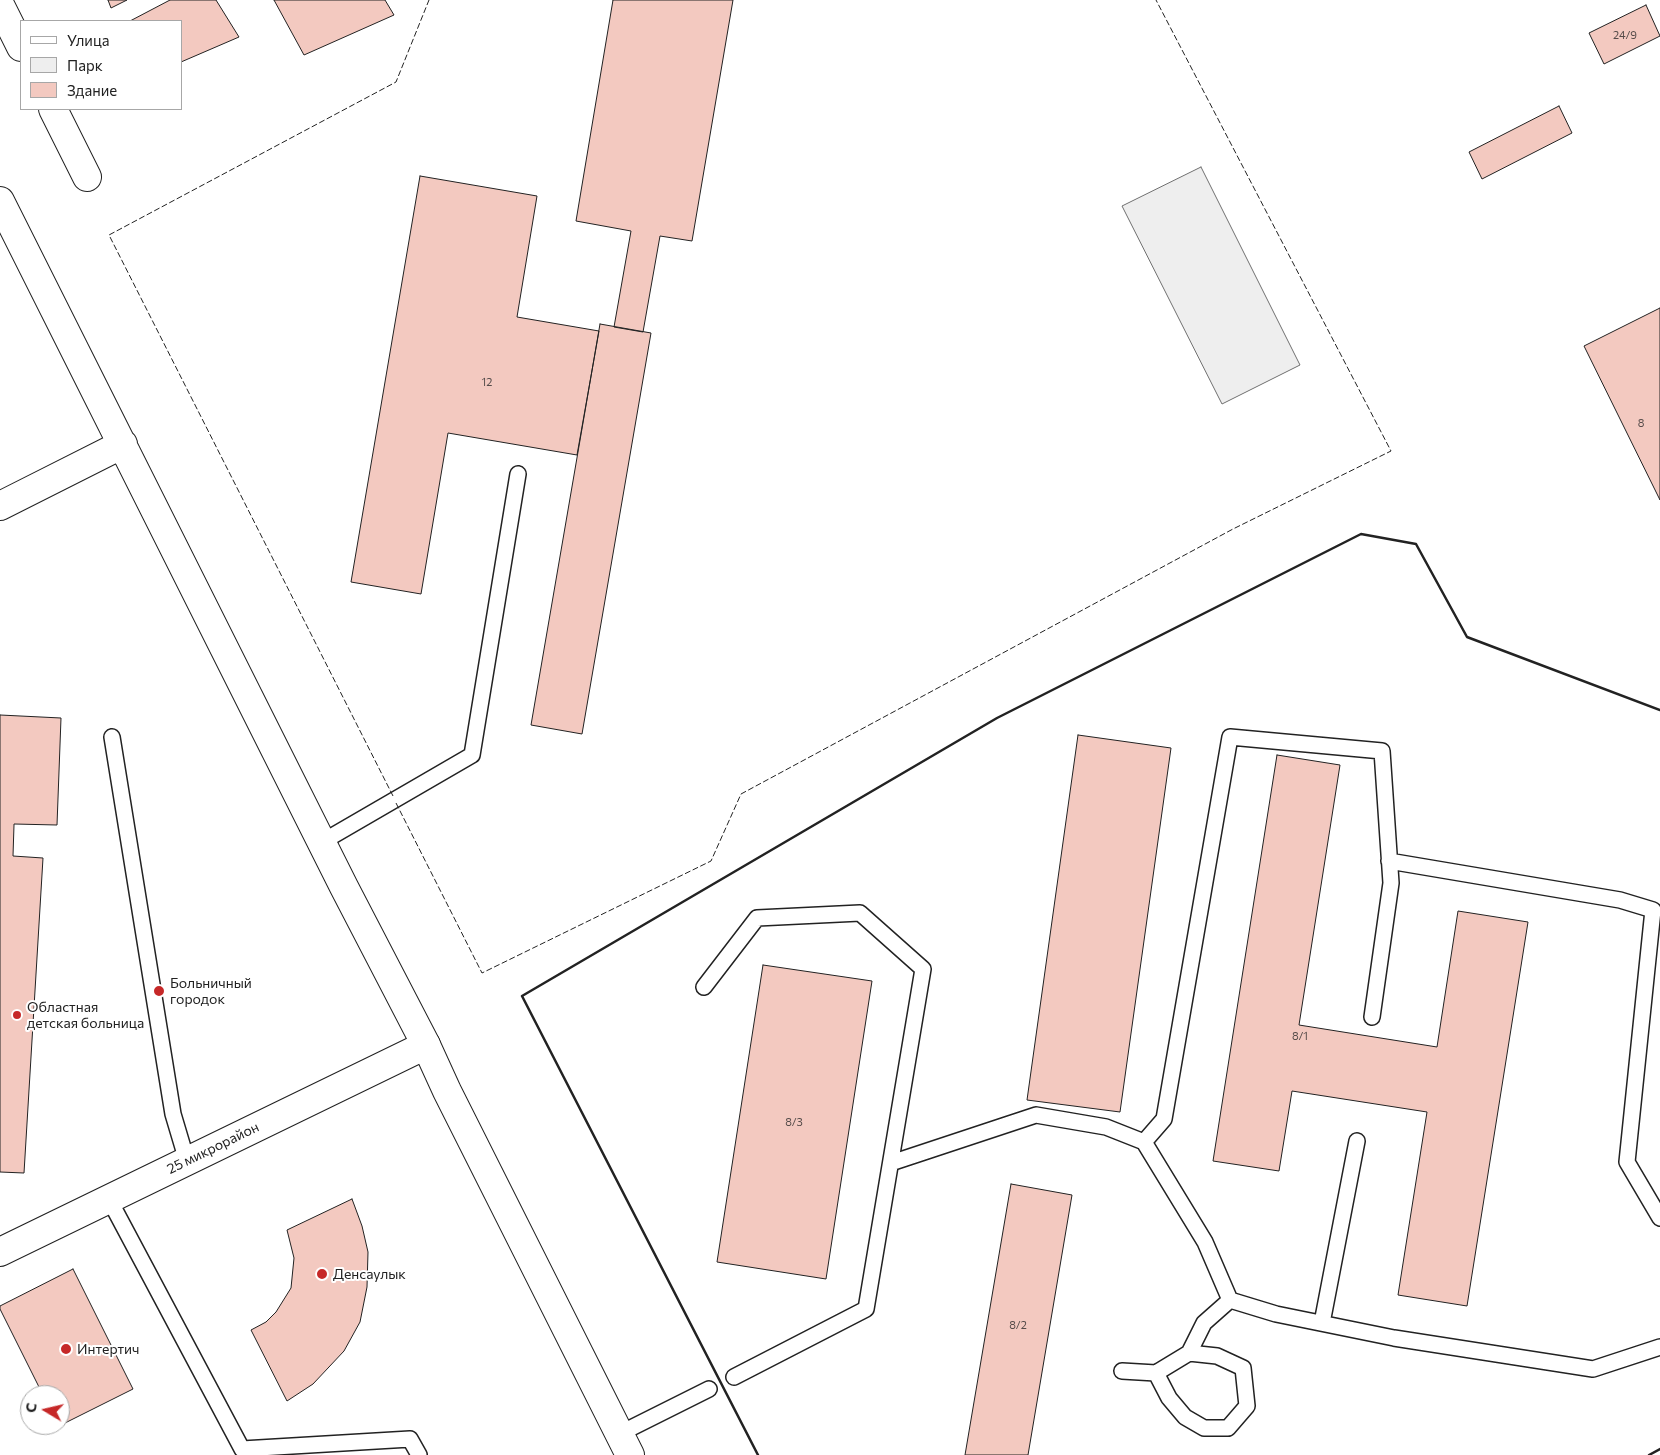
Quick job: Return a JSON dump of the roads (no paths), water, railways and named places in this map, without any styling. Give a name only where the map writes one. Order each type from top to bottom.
[{"type":"street","points":[[0,5],[20,45]]},
{"type":"street","points":[[54,110],[87,177]]},
{"type":"street","points":[[0,201],[426,1045],[447,1091],[624,1445]]},
{"type":"street","points":[[0,506],[123,444]]},
{"type":"street","name":"25 микрорайон","points":[[0,1252],[426,1045]]},
{"type":"lane","points":[[322,842],[472,755],[518,474]]},
{"type":"lane","points":[[112,737],[173,1114],[188,1161]]},
{"type":"lane","points":[[1144,1142],[1164,1119],[1230,737],[1382,751],[1391,883],[1372,1017]]},
{"type":"lane","points":[[1389,861],[1620,900],[1653,910],[1627,1162],[1660,1218]]},
{"type":"lane","points":[[704,987],[757,918],[860,913],[924,969],[866,1310],[734,1376]]},
{"type":"lane","points":[[890,1162],[1036,1115],[1106,1128],[1144,1142],[1205,1242],[1230,1300],[1276,1314],[1394,1338],[1593,1369],[1660,1347]]},
{"type":"lane","points":[[1322,1323],[1357,1141]]},
{"type":"lane","points":[[109,1199],[242,1449],[410,1439],[419,1455]]},
{"type":"lane","points":[[1122,1371],[1156,1373],[1189,1352],[1204,1323],[1230,1300]]},
{"type":"lane","points":[[1156,1373],[1169,1398],[1185,1417],[1204,1428],[1228,1428],[1247,1406],[1243,1368],[1217,1356],[1189,1352]]},
{"type":"lane","points":[[624,1445],[709,1389]]},
{"type":"place","name":"Больничный городок","points":[[159,991]]},
{"type":"place","name":"Областная детская больница","points":[[17,1015]]},
{"type":"place","name":"Денсаулык","points":[[322,1274]]},
{"type":"place","name":"Интертич","points":[[66,1349]]}]
